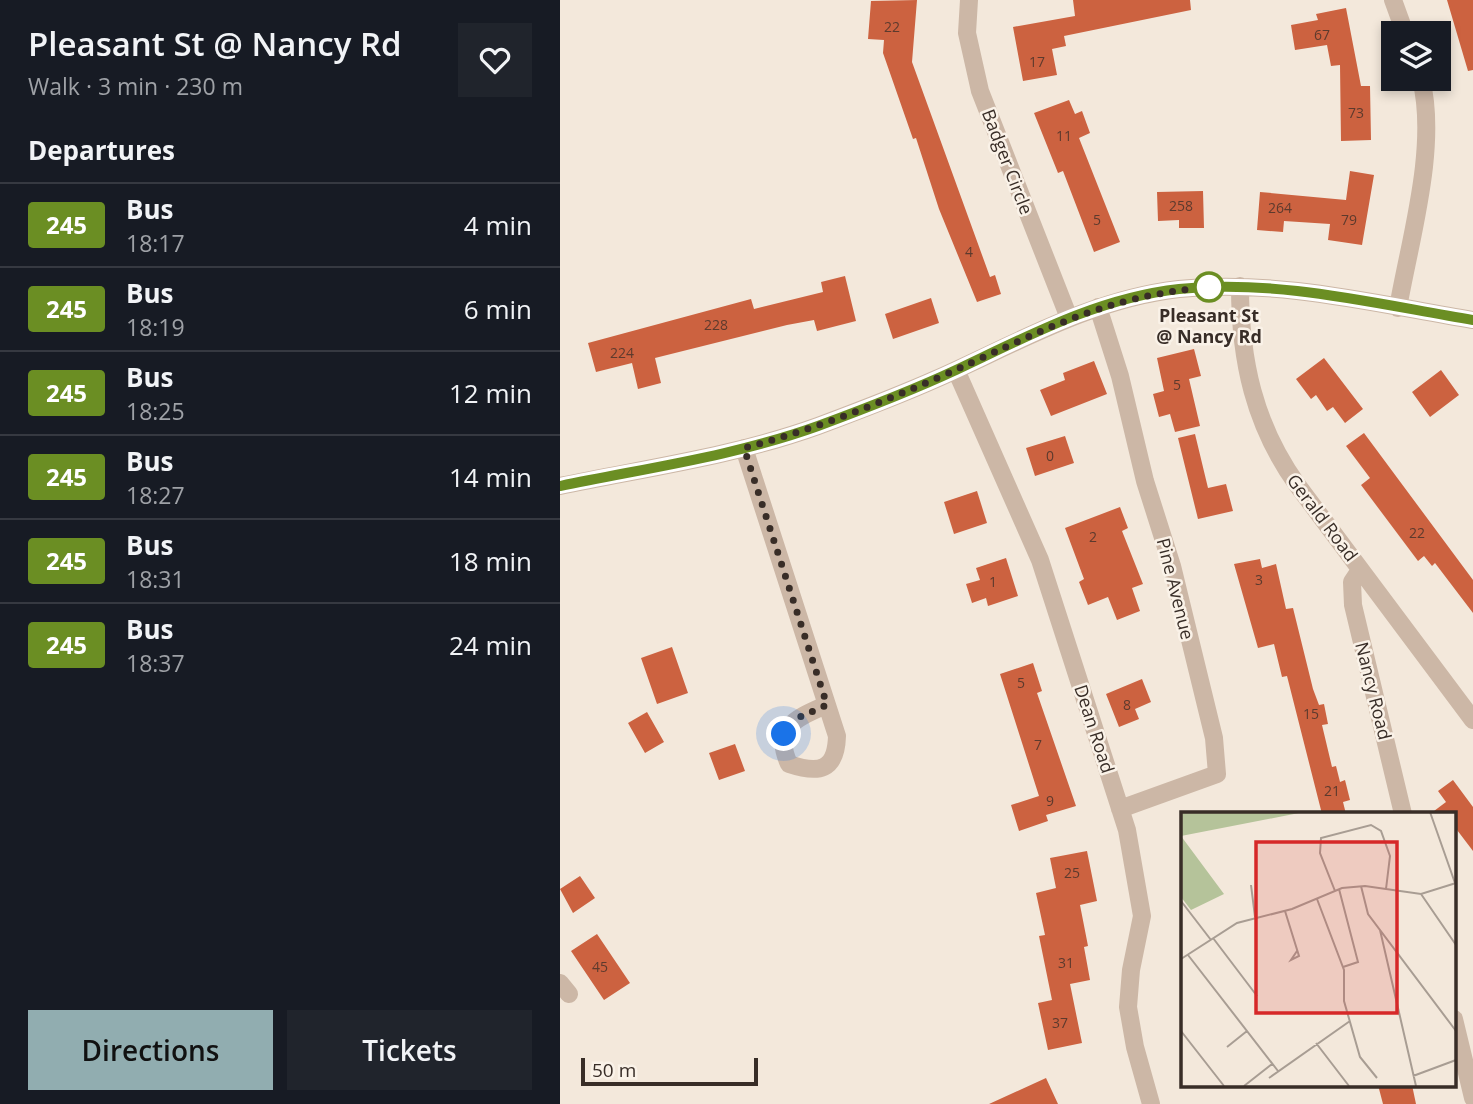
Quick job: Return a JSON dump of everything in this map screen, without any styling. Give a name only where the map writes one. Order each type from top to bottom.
[{"type":"street","name":"Badger Circle","points":[[969,0],[967,33],[980,91],[1069,318]]},
{"type":"street","points":[[1393,0],[1401,21]]},
{"type":"street","points":[[1398,308],[1427,144],[1427,110],[1423,91]]},
{"type":"street","points":[[560,486],[744,448],[818,426],[956,370],[1069,318],[1098,307],[1158,292],[1240,286],[1313,293],[1473,320]]},
{"type":"street","name":"Gerald Road","points":[[1240,286],[1244,355],[1252,394],[1264,429],[1285,468],[1473,720]]},
{"type":"street","name":"Pine Avenue","points":[[1098,307],[1120,376],[1150,499],[1172,566],[1214,738],[1217,774],[1121,809]]},
{"type":"street","name":"Dean Road","points":[[956,370],[1040,560],[1121,809],[1132,851],[1142,916],[1131,970],[1128,1007],[1135,1047],[1151,1104]]},
{"type":"street","points":[[744,448],[827,705]]},
{"type":"street","name":"Nancy Road","points":[[1360,570],[1352,582],[1353,605],[1403,812]]},
{"type":"street","points":[[1455,1023],[1473,1098]]},
{"type":"building","points":[[917,0],[912,62],[990,277],[995,275],[1001,294],[977,302],[939,209],[916,138],[913,139],[883,53],[884,40],[868,39],[871,1]]},
{"type":"building","points":[[1073,0],[1190,0],[1191,10],[1064,36],[1066,46],[1052,49],[1057,75],[1023,81],[1013,27],[1075,16]]},
{"type":"building","points":[[1447,0],[1473,0],[1473,70],[1468,71]]},
{"type":"building","points":[[1346,8],[1361,86],[1370,86],[1371,140],[1341,141],[1340,65],[1331,66],[1327,45],[1295,50],[1291,25],[1318,20],[1316,14]]},
{"type":"building","points":[[1069,100],[1075,114],[1082,111],[1090,133],[1079,138],[1120,242],[1094,252],[1063,171],[1058,173],[1034,113]]},
{"type":"building","points":[[1350,171],[1374,175],[1362,245],[1328,240],[1330,224],[1284,221],[1283,232],[1257,230],[1260,192],[1346,200]]},
{"type":"building","points":[[1203,191],[1204,228],[1179,228],[1179,220],[1158,221],[1157,192]]},
{"type":"building","points":[[845,276],[856,321],[817,331],[814,320],[655,358],[661,383],[638,389],[632,363],[596,372],[588,343],[751,299],[754,309],[823,292],[821,282]]},
{"type":"building","points":[[931,298],[939,323],[893,339],[885,314]]},
{"type":"building","points":[[1194,349],[1201,376],[1189,379],[1200,426],[1175,432],[1170,414],[1159,417],[1153,394],[1164,391],[1157,358]]},
{"type":"building","points":[[1324,358],[1363,409],[1345,423],[1333,407],[1327,411],[1316,395],[1311,399],[1296,379]]},
{"type":"building","points":[[1094,361],[1107,394],[1051,416],[1040,390],[1065,380],[1063,373]]},
{"type":"building","points":[[1441,370],[1459,395],[1430,417],[1412,392]]},
{"type":"building","points":[[1364,433],[1473,580],[1473,613],[1435,563],[1432,566],[1424,556],[1418,561],[1361,485],[1370,478],[1346,446]]},
{"type":"building","points":[[1195,434],[1208,488],[1226,484],[1233,511],[1198,519],[1178,438]]},
{"type":"building","points":[[1065,436],[1074,463],[1035,476],[1026,448]]},
{"type":"building","points":[[977,491],[987,523],[954,534],[944,502]]},
{"type":"building","points":[[1120,507],[1128,528],[1122,531],[1143,584],[1132,588],[1140,611],[1117,620],[1108,597],[1088,605],[1079,582],[1084,579],[1065,528]]},
{"type":"building","points":[[1006,558],[1018,596],[988,606],[986,598],[972,603],[966,584],[980,580],[976,568]]},
{"type":"building","points":[[1260,559],[1262,568],[1276,564],[1286,609],[1293,608],[1313,689],[1319,705],[1324,704],[1328,724],[1322,725],[1332,767],[1336,766],[1340,782],[1345,780],[1350,800],[1343,802],[1346,812],[1321,812],[1287,676],[1282,677],[1274,644],[1258,648],[1234,564]]},
{"type":"building","points":[[672,647],[688,693],[657,704],[641,658]]},
{"type":"building","points":[[1033,663],[1042,691],[1037,693],[1076,806],[1046,815],[1048,821],[1019,831],[1011,805],[1039,796],[1000,674]]},
{"type":"building","points":[[1142,679],[1151,702],[1135,709],[1139,719],[1119,727],[1106,694]]},
{"type":"building","points":[[647,712],[664,742],[645,753],[628,723]]},
{"type":"building","points":[[735,744],[745,771],[719,780],[709,753]]},
{"type":"building","points":[[1453,780],[1473,807],[1473,851],[1455,827],[1455,812],[1433,812],[1446,802],[1438,791]]},
{"type":"building","points":[[1087,851],[1097,901],[1080,905],[1088,946],[1084,947],[1090,980],[1070,984],[1082,1043],[1048,1050],[1038,1003],[1052,1000],[1039,936],[1045,935],[1036,893],[1056,888],[1050,858]]},
{"type":"building","points":[[580,876],[595,898],[573,913],[560,889]]},
{"type":"building","points":[[597,934],[630,983],[604,1000],[571,951]]},
{"type":"building","points":[[1046,1078],[1058,1104],[989,1104]]},
{"type":"building","points":[[1378,1086],[1412,1086],[1416,1104],[1383,1104]]},
{"type":"bus line","name":"245","points":[[560,486],[734,450],[791,435],[935,379],[1083,312],[1158,292],[1216,287],[1264,287],[1473,320]]},
{"type":"place","name":"Pleasant St @ Nancy Rd","points":[[1209,287]]},
{"type":"route","points":[[784,734],[793,720],[827,705],[744,448],[818,426],[914,388],[1083,312],[1158,292],[1216,287],[1209,287]]}]
